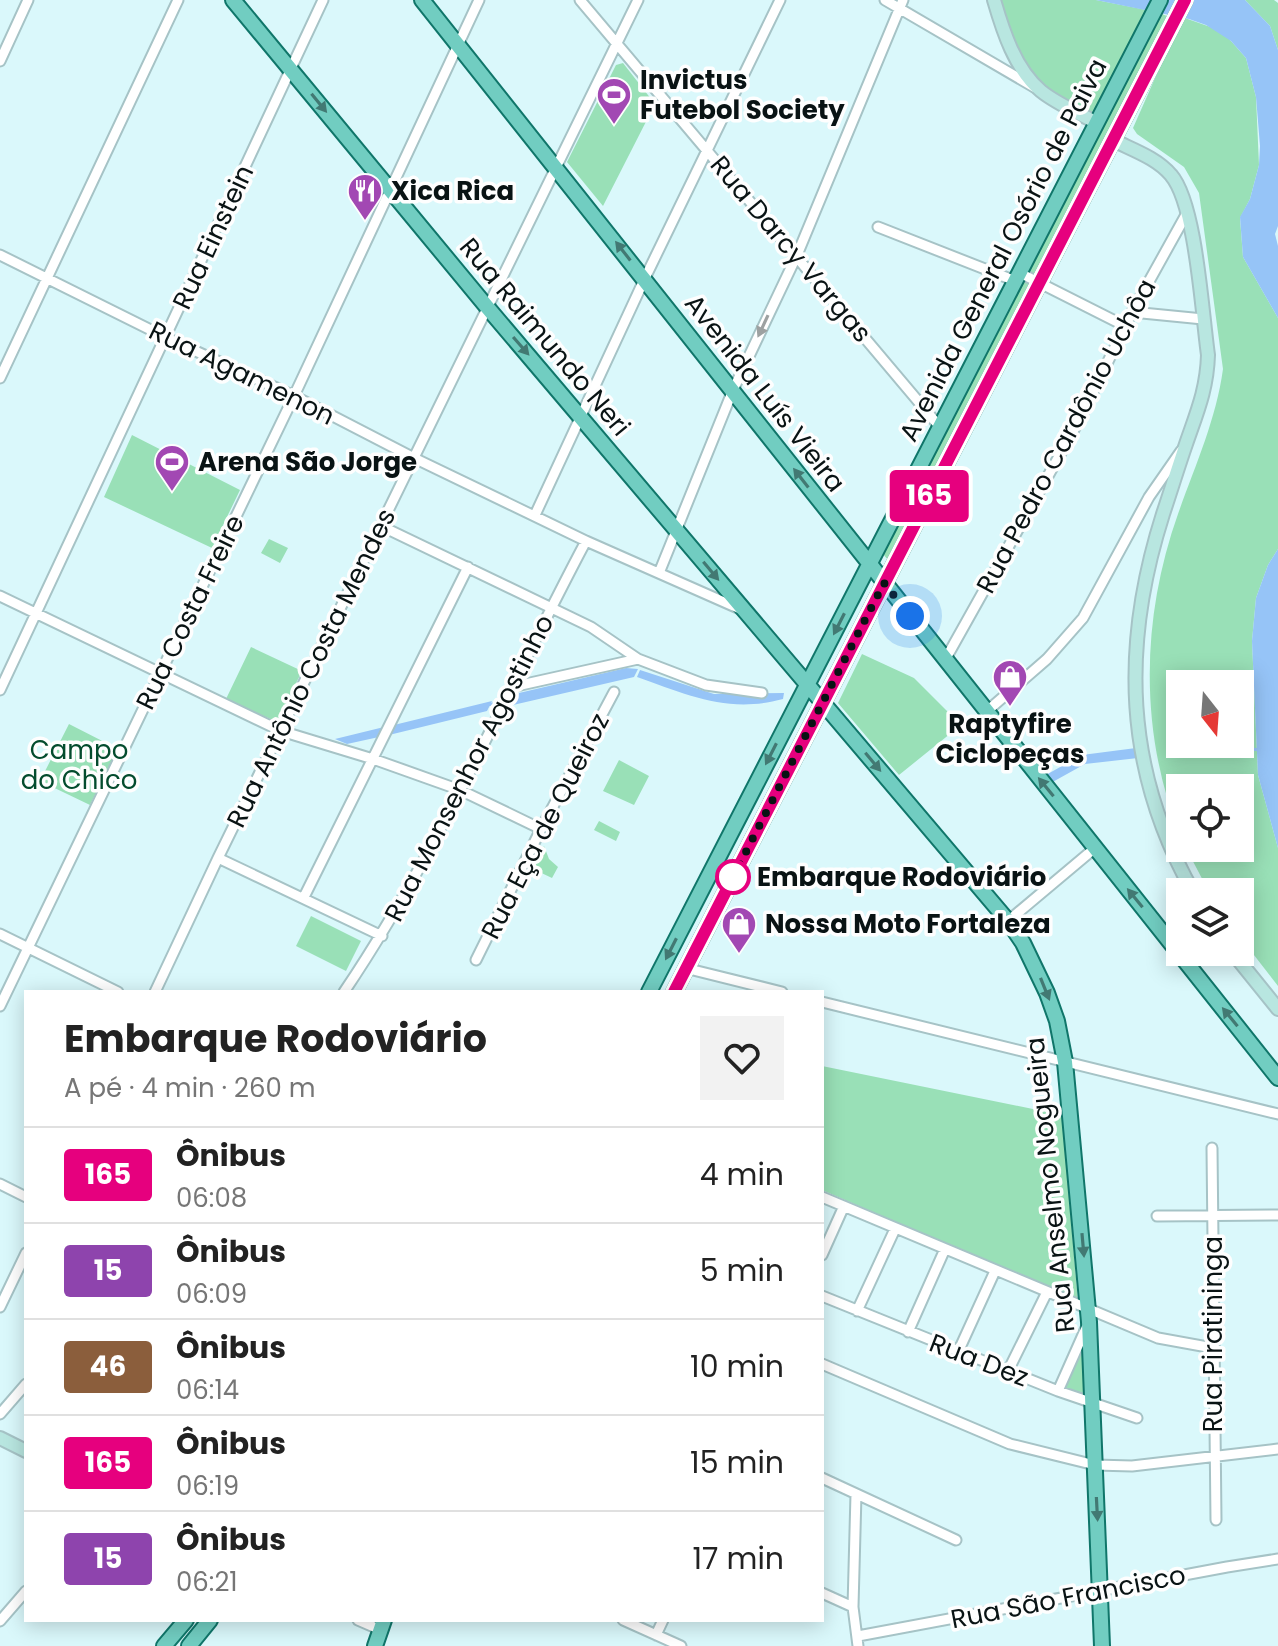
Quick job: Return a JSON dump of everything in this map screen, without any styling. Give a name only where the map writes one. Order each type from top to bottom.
[{"type":"main road","name":"Rua Raimundo Neri","points":[[233,0],[487,307],[823,702]]},
{"type":"main road","name":"Avenida Luís Vieira","points":[[422,0],[1278,1078]]},
{"type":"main road","points":[[994,0],[1008,41],[1021,66],[1040,90],[1097,123]]},
{"type":"main road","name":"Avenida General Osório de Paiva","points":[[675,990],[1185,0]]},
{"type":"main road","name":"Avenida General Osório de Paiva","points":[[650,990],[1157,5]]},
{"type":"main road","points":[[1113,140],[1146,156],[1168,172],[1184,195],[1208,355],[1208,381],[1162,517],[1140,600],[1134,660],[1143,763],[1156,812],[1187,878]]},
{"type":"main road","name":"Rua Anselmo Nogueira","points":[[823,702],[1008,921],[1023,943],[1057,1021],[1065,1062],[1089,1315],[1102,1646]]},
{"type":"main road","points":[[1243,966],[1278,1009]]},
{"type":"main road","points":[[1259,1053],[1278,1059]]},
{"type":"main road","points":[[0,1438],[24,1450]]},
{"type":"main road","points":[[164,1646],[184,1622]]},
{"type":"main road","points":[[189,1646],[208,1622]]},
{"type":"main road","points":[[375,1646],[382,1625]]},
{"type":"street","points":[[0,61],[28,0]]},
{"type":"street","points":[[0,378],[178,0]]},
{"type":"street","name":"Rua Einstein","points":[[0,690],[323,0]]},
{"type":"street","name":"Rua Costa Freire","points":[[0,1006],[294,396],[479,0]]},
{"type":"street","name":"Rua Darcy Vargas","points":[[580,0],[939,426]]},
{"type":"street","name":"Rua Antônio Costa Mendes","points":[[156,990],[638,0]]},
{"type":"street","points":[[535,515],[645,278],[780,0]]},
{"type":"street","points":[[885,0],[901,4],[1040,90]]},
{"type":"street","points":[[659,573],[733,390],[797,255],[901,4]]},
{"type":"street","name":"Rua Pedro Cardônio Uchôa","points":[[945,660],[1073,430],[1132,312],[1188,213]]},
{"type":"street","points":[[878,227],[1038,282],[1127,327]]},
{"type":"street","name":"Rua Agamenon","points":[[0,255],[586,541],[745,612]]},
{"type":"street","points":[[1132,312],[1203,319]]},
{"type":"street","points":[[986,712],[1047,659],[1083,618],[1149,497],[1186,443]]},
{"type":"street","points":[[381,526],[600,632],[640,661],[706,685],[762,693]]},
{"type":"street","name":"Rua Monsenhor Agostinho","points":[[345,990],[382,936],[586,541]]},
{"type":"street","points":[[304,897],[468,567]]},
{"type":"street","points":[[0,596],[281,731],[460,790],[541,829]]},
{"type":"street","points":[[510,690],[640,661]]},
{"type":"street","name":"Rua Eça de Queiroz","points":[[476,960],[614,692]]},
{"type":"street","points":[[1008,921],[1095,848]]},
{"type":"street","points":[[218,858],[382,936]]},
{"type":"street","points":[[0,934],[114,990]]},
{"type":"street","points":[[685,968],[774,990]]},
{"type":"street","points":[[824,1002],[1278,1114]]},
{"type":"street","name":"Rua Piratininga","points":[[1212,1148],[1216,1520]]},
{"type":"street","points":[[0,1184],[24,1196]]},
{"type":"street","points":[[824,1198],[1047,1292],[1089,1315],[1158,1338],[1213,1348]]},
{"type":"street","points":[[824,1251],[844,1206]]},
{"type":"street","points":[[1157,1216],[1278,1215]]},
{"type":"street","points":[[857,1311],[895,1229]]},
{"type":"street","points":[[908,1332],[945,1249]]},
{"type":"street","points":[[0,1307],[24,1257]]},
{"type":"street","points":[[958,1352],[995,1271]]},
{"type":"street","points":[[1008,1371],[1047,1292]]},
{"type":"street","name":"Rua Dez","points":[[824,1297],[1058,1391],[1137,1418]]},
{"type":"street","points":[[1058,1391],[1089,1315]]},
{"type":"street","points":[[824,1365],[1010,1444],[1095,1465],[1132,1466],[1278,1449]]},
{"type":"street","points":[[0,1414],[24,1386]]},
{"type":"street","points":[[824,1479],[956,1540]]},
{"type":"street","points":[[856,1494],[853,1607],[858,1641]]},
{"type":"street","name":"Rua São Francisco","points":[[858,1641],[1101,1591],[1278,1559]]},
{"type":"street","points":[[0,1621],[24,1593]]},
{"type":"street","points":[[824,1594],[853,1607]]},
{"type":"street","points":[[627,1622],[681,1646]]},
{"type":"street","points":[[656,1635],[662,1622]]},
{"type":"green space","points":[[1000,0],[1096,0],[1147,10],[1091,117],[1054,94],[1029,71],[1013,42]]},
{"type":"green space","points":[[1245,0],[1274,0],[1278,3],[1278,50],[1270,26]]},
{"type":"green space","points":[[1162,14],[1167,16],[1035,276],[1026,271]]},
{"type":"green space","points":[[1182,17],[1219,30],[1246,58],[1256,97],[1259,165],[1250,199],[1240,218],[1243,257],[1278,318],[1278,549],[1268,565],[1256,598],[1253,670],[1166,670],[1166,758],[1254,758],[1254,686],[1258,775],[1278,848],[1278,986],[1254,955],[1254,878],[1202,878],[1193,862],[1254,862],[1254,774],[1166,774],[1166,792],[1157,756],[1150,675],[1157,594],[1178,514],[1210,425],[1223,369],[1199,193],[1184,167],[1133,128]]},
{"type":"green space","name":"Invictus Futebol Society","points":[[623,63],[655,104],[603,206],[567,162],[616,65]]},
{"type":"green space","points":[[1022,278],[1031,283],[888,560],[883,554]]},
{"type":"green space","name":"Arena São Jorge","points":[[132,435],[240,490],[212,548],[104,497]]},
{"type":"green space","points":[[269,539],[288,548],[280,563],[261,553]]},
{"type":"green space","points":[[251,647],[302,671],[277,722],[226,699]]},
{"type":"green space","points":[[862,654],[914,678],[961,725],[899,775],[838,703]]},
{"type":"green space","name":"Campo do Chico","points":[[69,724],[118,749],[90,805],[40,781]]},
{"type":"green space","points":[[619,760],[649,776],[634,805],[603,791]]},
{"type":"green space","points":[[599,821],[620,832],[616,841],[594,830]]},
{"type":"green space","points":[[544,846],[549,859],[558,867],[552,878],[533,869]]},
{"type":"green space","points":[[311,916],[361,941],[346,971],[296,946]]},
{"type":"green space","points":[[824,1066],[1062,1115],[1078,1301],[824,1191]]},
{"type":"green space","points":[[1084,1339],[1088,1397],[1061,1388]]},
{"type":"water","points":[[1096,0],[1245,0],[1270,26],[1278,50],[1278,226],[1275,234],[1278,246],[1278,318],[1243,257],[1240,217],[1250,199],[1259,165],[1260,146],[1256,97],[1246,58],[1231,41],[1206,25]]},
{"type":"water","points":[[1278,549],[1278,848],[1258,775],[1252,641],[1256,598],[1268,565]]},
{"type":"water","points":[[626,668],[638,669],[634,677],[513,705],[519,693]]},
{"type":"water","points":[[640,670],[714,694],[784,693],[783,699],[744,704],[708,700],[637,677]]},
{"type":"water","points":[[492,701],[487,711],[389,735],[394,725]]},
{"type":"water","points":[[384,727],[379,737],[347,744],[335,739]]},
{"type":"water","points":[[1136,748],[1138,758],[1085,764],[1049,784],[1044,776],[1082,755]]},
{"type":"waterway","points":[[487,705],[503,702]]},
{"type":"waterway","points":[[1254,749],[1261,750]]},
{"type":"bus line","name":"165","points":[[675,990],[1185,0]]},
{"type":"place","name":"Invictus Futebol Society","points":[[614,126]]},
{"type":"place","name":"Xica Rica","points":[[365,222]]},
{"type":"place","name":"Arena São Jorge","points":[[172,493]]},
{"type":"place","name":"Raptyfire Ciclopeças","points":[[1010,708]]},
{"type":"place","name":"Embarque Rodoviário","points":[[733,877]]},
{"type":"place","name":"Nossa Moto Fortaleza","points":[[739,955]]},
{"type":"route","points":[[733,877],[884,583],[910,616]]}]
